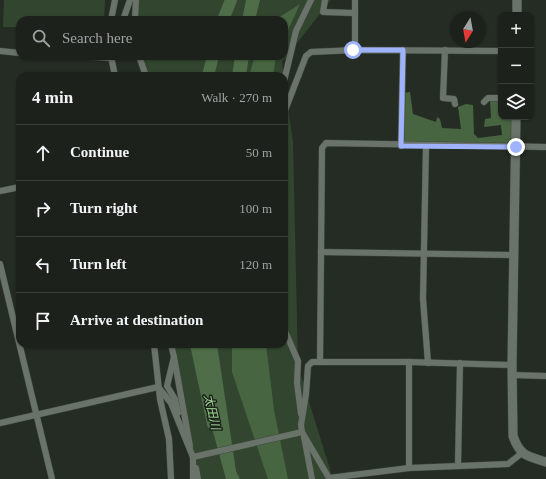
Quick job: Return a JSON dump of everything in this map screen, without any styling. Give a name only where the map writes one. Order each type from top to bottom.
[{"type":"street","points":[[112,16],[115,0]]},
{"type":"street","points":[[124,16],[130,0]]},
{"type":"street","points":[[135,16],[136,0]]},
{"type":"street","points":[[286,72],[296,31],[311,0]]},
{"type":"street","points":[[324,0],[323,12],[355,13]]},
{"type":"street","points":[[355,0],[355,50]]},
{"type":"street","points":[[517,0],[517,12]]},
{"type":"street","points":[[288,103],[306,56],[311,52],[355,50],[498,51]]},
{"type":"street","points":[[401,146],[403,50]]},
{"type":"street","points":[[444,50],[443,98],[454,99],[455,104]]},
{"type":"street","points":[[0,52],[16,53]]},
{"type":"street","points":[[113,60],[115,72]]},
{"type":"street","points":[[140,60],[145,72]]},
{"type":"street","points":[[484,102],[488,98],[498,98]]},
{"type":"street","points":[[516,120],[512,365],[513,436],[516,445],[522,453],[530,458],[546,462]]},
{"type":"street","points":[[320,362],[322,148],[326,143],[401,146],[546,147]]},
{"type":"street","points":[[426,146],[423,299],[428,363]]},
{"type":"street","points":[[0,192],[16,188]]},
{"type":"street","points":[[321,252],[514,255]]},
{"type":"street","points":[[0,264],[16,331]]},
{"type":"street","points":[[288,338],[298,361],[296,383],[301,416],[301,428],[312,479]]},
{"type":"street","points":[[20,348],[52,479]]},
{"type":"street","points":[[154,348],[158,387],[169,439],[171,479]]},
{"type":"street","points":[[172,348],[198,479]]},
{"type":"street","points":[[174,357],[167,386],[175,399],[181,430]]},
{"type":"street","points":[[301,416],[306,394],[308,366],[312,362],[408,362],[512,365]]},
{"type":"street","points":[[408,362],[409,468]]},
{"type":"street","points":[[458,465],[460,363]]},
{"type":"street","points":[[512,375],[546,376]]},
{"type":"street","points":[[0,423],[158,387]]},
{"type":"street","points":[[158,387],[171,404],[189,449],[194,456],[192,465],[193,479]]},
{"type":"street","points":[[194,456],[302,434]]},
{"type":"street","points":[[302,434],[308,440],[329,479],[409,468],[508,464],[522,453]]},
{"type":"street","points":[[388,471],[389,479]]},
{"type":"shaded area","points":[[4,0],[105,0],[104,16],[16,16],[16,27],[3,27]]},
{"type":"shaded area","points":[[137,0],[331,0],[288,54],[288,16],[136,16]]},
{"type":"shaded area","points":[[300,4],[288,30],[288,16],[281,16]]},
{"type":"shaded area","points":[[141,60],[284,60],[282,62],[283,72],[146,72]]},
{"type":"shaded area","points":[[254,60],[275,60],[274,72],[250,72]]},
{"type":"shaded area","points":[[410,92],[413,114],[436,122],[437,117],[440,119],[442,128],[461,129],[458,107],[466,104],[473,105],[474,134],[478,138],[502,135],[501,125],[484,127],[485,119],[491,118],[490,101],[498,100],[498,120],[511,120],[512,144],[403,142],[402,93]]},
{"type":"shaded area","points":[[288,106],[293,143],[298,366],[333,479],[197,479],[172,348],[288,348]]},
{"type":"shaded area","points":[[232,348],[266,348],[274,410],[288,479],[268,479],[232,372]]},
{"type":"water","points":[[246,0],[260,0],[256,16],[243,16]]},
{"type":"water","points":[[234,60],[248,60],[247,72],[233,72]]},
{"type":"water","points":[[201,348],[218,348],[236,471],[240,479],[226,479],[212,428]]},
{"type":"waterway","name":"太田川","points":[[225,16],[231,0]]},
{"type":"waterway","name":"太田川","points":[[209,72],[212,60]]},
{"type":"waterway","name":"太田川","points":[[197,348],[213,424]]},
{"type":"route","points":[[353,50],[403,50],[401,146],[516,147]]}]
